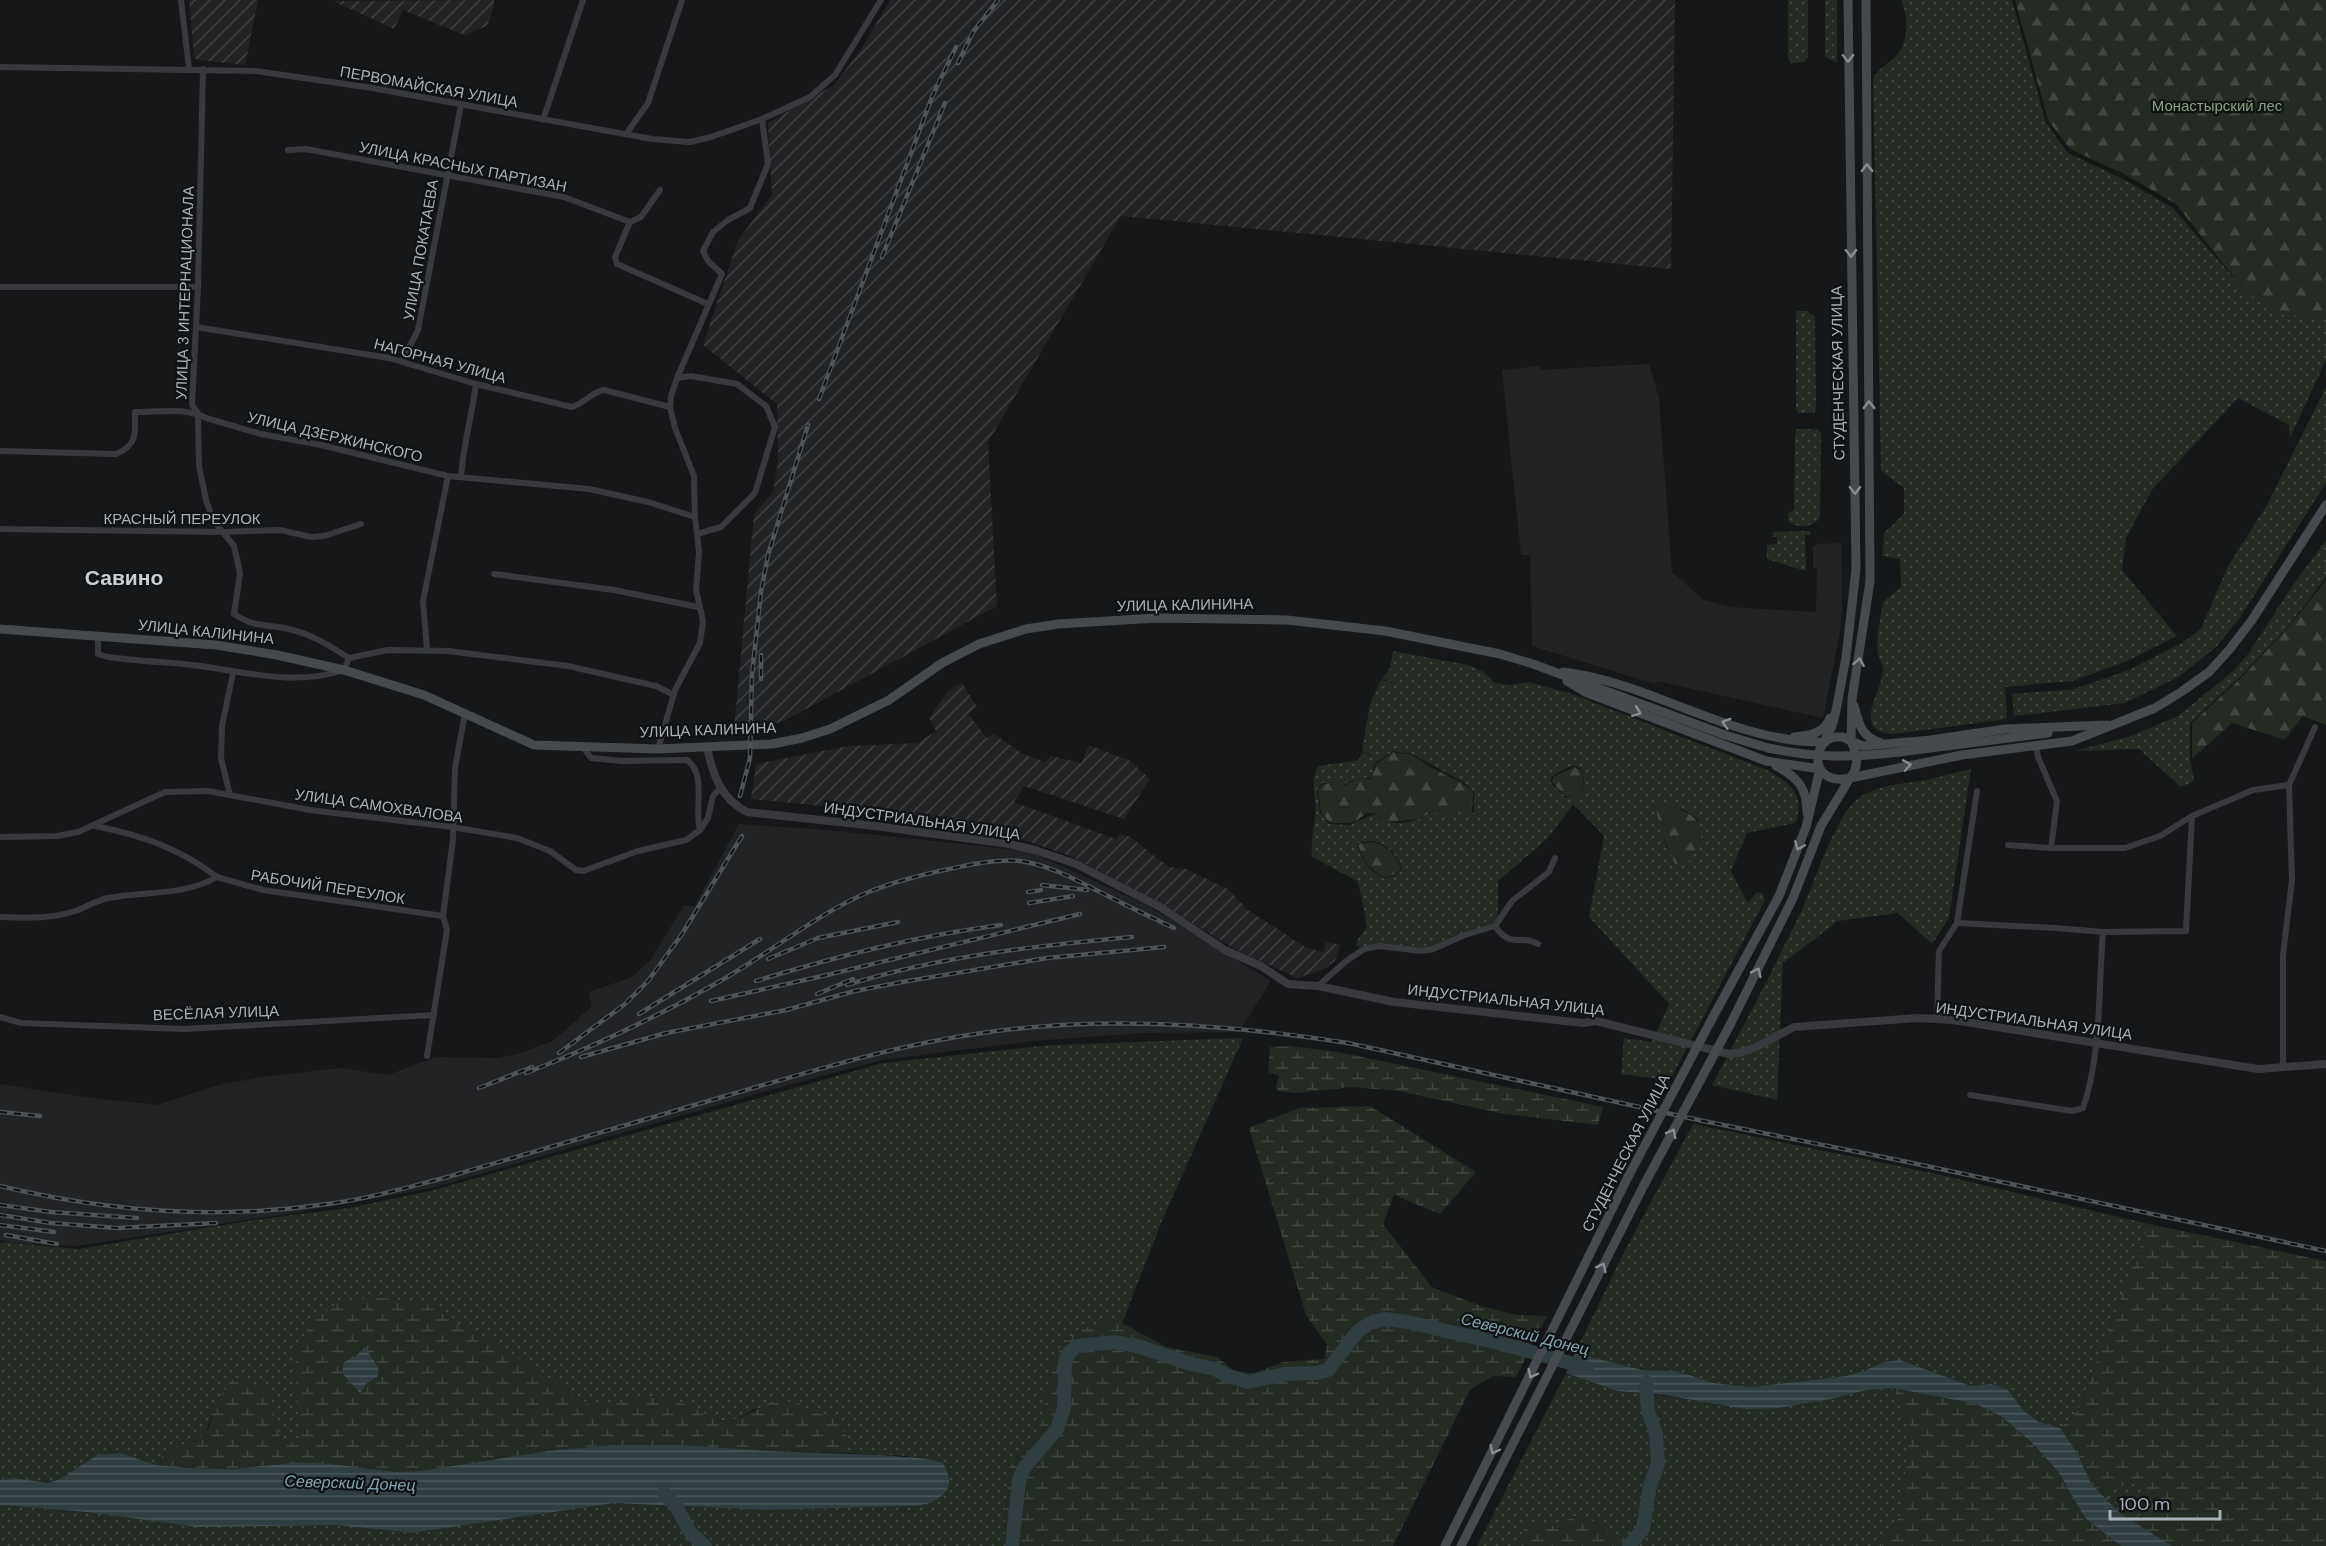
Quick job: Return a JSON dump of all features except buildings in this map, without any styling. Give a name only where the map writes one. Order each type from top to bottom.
[{"type":"main road","name":"СТУДЕНЧЕСКАЯ УЛИЦА","points":[[1824,742],[1832,726],[1838,696],[1851,620],[1856,569],[1848,0]]},
{"type":"main road","name":"СТУДЕНЧЕСКАЯ УЛИЦА","points":[[1851,741],[1852,699],[1866,622],[1870,581],[1866,0]]},
{"type":"main road","points":[[1546,670],[1725,735],[1806,756],[1899,752],[2107,725],[2131,719],[2155,708],[2209,672],[2252,620],[2326,505]]},
{"type":"main road","name":"УЛИЦА КАЛИНИНА","points":[[0,629],[243,648],[344,670],[424,695],[534,745],[583,747],[707,748],[772,744],[801,738],[830,729],[889,700],[942,663],[979,644],[1026,629],[1058,624],[1190,618],[1322,623],[1437,640],[1500,654],[1546,670]]},
{"type":"main road","points":[[1851,620],[1866,622]]},
{"type":"main road","points":[[1546,670],[1593,675],[1684,709],[1799,742],[1824,742],[1835,737],[1843,737],[1863,746],[1886,745],[2005,729],[2107,725]]},
{"type":"main road","points":[[1546,670],[1585,692],[1766,761],[1793,775],[1806,800],[1806,827]]},
{"type":"main road","points":[[1751,730],[1795,737],[1809,735],[1828,724],[1838,696]]},
{"type":"main road","points":[[1852,699],[1863,732],[1871,740],[1886,745]]},
{"type":"main road","points":[[1824,742],[1819,750],[1820,769],[1826,777],[1832,780],[1962,755],[2072,741],[2107,725]]},
{"type":"main road","points":[[1850,778],[1855,772],[1858,761],[1851,741]]},
{"type":"main road","points":[[1766,761],[1820,769]]},
{"type":"main road","name":"СТУДЕНЧЕСКАЯ УЛИЦА","points":[[1445,1546],[1628,1178],[1779,896],[1806,827],[1820,769]]},
{"type":"main road","name":"СТУДЕНЧЕСКАЯ УЛИЦА","points":[[1461,1546],[1644,1185],[1730,1025],[1794,898],[1821,826],[1850,778]]},
{"type":"street","points":[[181,0],[189,69]]},
{"type":"street","points":[[543,120],[583,0]]},
{"type":"street","points":[[626,134],[648,103],[682,0]]},
{"type":"street","name":"ПЕРВОМАЙСКАЯ УЛИЦА","points":[[0,67],[256,70],[652,139],[690,141],[711,137],[762,119],[810,97],[835,75],[881,0]]},
{"type":"street","name":"УЛИЦА 3 ИНТЕРНАЦИОНАЛА","points":[[203,69],[198,287],[192,405],[198,414],[199,466],[204,489],[213,520],[234,546],[240,573],[234,614],[253,625],[289,629],[307,634],[349,658]]},
{"type":"street","name":"УЛИЦА ПОКАТАЕВА","points":[[402,361],[418,330],[461,105]]},
{"type":"street","points":[[658,748],[674,695],[700,643],[703,621],[696,590],[699,552],[694,476],[675,428],[670,407],[677,378],[722,274],[708,261],[703,251],[713,232],[728,220],[750,208],[768,164],[762,119]]},
{"type":"street","name":"УЛИЦА КРАСНЫХ ПАРТИЗАН","points":[[288,150],[306,149],[564,197],[630,222]]},
{"type":"street","points":[[660,190],[641,217],[630,222],[615,257],[617,264],[708,304]]},
{"type":"street","points":[[0,287],[198,287]]},
{"type":"street","name":"НАГОРНАЯ УЛИЦА","points":[[196,327],[402,361],[476,384],[572,407],[581,404],[596,391],[604,390],[670,407]]},
{"type":"street","points":[[677,378],[691,375],[737,384],[766,406],[775,427],[755,493],[721,527],[698,534]]},
{"type":"street","points":[[461,477],[462,456],[476,384]]},
{"type":"street","name":"УЛИЦА ДЗЕРЖИНСКОГО","points":[[0,451],[116,454],[126,450],[133,442],[135,412],[198,414],[261,434],[321,445],[448,476],[589,489],[648,502],[695,517]]},
{"type":"street","points":[[427,649],[423,601],[448,476]]},
{"type":"street","name":"КРАСНЫЙ ПЕРЕУЛОК","points":[[0,529],[223,532],[280,530],[311,537],[324,536],[361,524]]},
{"type":"street","points":[[494,574],[614,590],[698,607]]},
{"type":"street","points":[[98,637],[98,654],[108,657],[292,679],[323,677],[344,670],[349,658],[387,650],[427,649],[568,666],[656,686],[674,695]]},
{"type":"street","points":[[230,795],[221,758],[222,726],[233,673]]},
{"type":"street","points":[[427,1056],[447,930],[443,916],[453,839],[455,768],[465,712]]},
{"type":"street","points":[[2283,1067],[2283,955],[2292,880],[2289,785],[2315,727]]},
{"type":"street","points":[[2036,746],[2038,757],[2057,801],[2051,848]]},
{"type":"street","points":[[583,747],[591,758],[622,761],[687,760],[693,764],[698,779],[700,831]]},
{"type":"street","name":"ИНДУСТРИАЛЬНАЯ УЛИЦА","points":[[707,748],[720,788],[736,806],[747,812],[875,826],[1009,844],[1035,850],[1076,864],[1160,907],[1225,950],[1261,966],[1288,984],[1318,986],[1395,1002],[1582,1023],[1596,1021],[1729,1054],[1756,1047],[1794,1027],[1918,1018],[1937,1019],[2258,1069],[2326,1064]]},
{"type":"street","points":[[2008,845],[2051,848],[2125,848],[2160,836],[2192,816],[2253,790],[2289,785]]},
{"type":"street","points":[[700,831],[708,818],[713,796],[720,788]]},
{"type":"street","name":"УЛИЦА САМОХВАЛОВА","points":[[0,837],[57,836],[78,832],[165,792],[208,791],[310,810],[452,827],[517,838],[550,851],[576,870],[583,871],[638,851],[686,840],[700,831]]},
{"type":"street","points":[[1937,1019],[1939,951],[1957,923],[1977,791]]},
{"type":"street","points":[[1957,923],[2103,932],[2186,931],[2192,816]]},
{"type":"street","name":"РАБОЧИЙ ПЕРЕУЛОК","points":[[94,825],[156,841],[199,864],[217,877],[263,890],[443,916]]},
{"type":"street","points":[[1318,986],[1345,962],[1365,950],[1380,946],[1421,951],[1433,950],[1465,935],[1495,926],[1512,901],[1549,872],[1556,858]]},
{"type":"street","points":[[0,917],[31,918],[57,915],[77,910],[106,898],[189,890],[202,886],[217,877]]},
{"type":"street","points":[[1495,926],[1509,940],[1533,941],[1538,944]]},
{"type":"street","points":[[1970,1095],[2072,1111],[2083,1108],[2091,1083],[2097,1043],[2103,932]]},
{"type":"street","name":"ВЕСЁЛАЯ УЛИЦА","points":[[0,1017],[21,1023],[184,1029],[434,1015]]},
{"type":"shaded area","points":[[189,0],[258,0],[245,65],[194,58]]},
{"type":"shaded area","points":[[494,0],[487,26],[464,35],[403,10],[394,29],[333,1]]},
{"type":"shaded area","points":[[890,0],[1675,0],[1671,269],[1121,216],[988,442],[997,606],[782,722],[734,729],[754,514],[773,492],[778,462],[777,404],[703,345],[738,240],[772,195],[768,123],[834,85],[860,51]]},
{"type":"shaded area","points":[[1649,364],[1659,398],[1672,572],[1704,600],[1731,607],[1816,612],[1817,568],[1813,568],[1813,546],[1841,543],[1840,632],[1823,718],[1657,681],[1655,684],[1532,646],[1530,555],[1521,555],[1502,370],[1539,366],[1540,370]]},
{"type":"shaded area","points":[[962,683],[977,707],[968,714],[987,738],[994,734],[1023,754],[1045,762],[1051,756],[1081,763],[1089,745],[1130,761],[1150,779],[1124,819],[1024,786],[1014,802],[1116,839],[1120,834],[1130,837],[1169,867],[1186,869],[1228,889],[1248,910],[1305,947],[1323,952],[1326,942],[1341,945],[1335,961],[1323,970],[1297,978],[1235,949],[1151,898],[1070,856],[1016,837],[938,818],[751,799],[756,764],[848,746],[918,743],[936,731],[929,718],[948,691]]},
{"type":"shaded area","points":[[739,824],[829,830],[1028,851],[1145,904],[1271,981],[1239,1032],[1143,1033],[1033,1041],[882,1060],[432,1188],[299,1212],[78,1246],[9,1243],[0,1240],[0,1084],[157,1105],[222,1084],[269,1076],[340,1068],[388,1075],[435,1057],[498,1058],[520,1053],[553,1041],[592,1006],[589,992],[632,977],[650,961],[684,905],[694,907]]},
{"type":"green space","points":[[1788,0],[1808,0],[1808,57],[1804,62],[1791,63],[1788,59]]},
{"type":"green space","points":[[1825,0],[1837,0],[1837,62],[1825,57]]},
{"type":"green space","points":[[1901,0],[2012,0],[2046,123],[2068,153],[2123,179],[2173,208],[2244,290],[2276,314],[2326,316],[2326,360],[2290,438],[2289,425],[2238,398],[2152,490],[2126,538],[2122,570],[2177,636],[2125,662],[2072,681],[2005,687],[2007,719],[1895,734],[1881,732],[1874,727],[1871,719],[1871,710],[1883,672],[1877,642],[1883,602],[1901,587],[1900,559],[1882,556],[1884,533],[1904,514],[1904,488],[1881,471],[1873,79],[1878,71],[1897,55],[1904,43],[1906,20]]},
{"type":"green space","name":"Монастырский лес","points":[[2015,0],[2326,0],[2326,316],[2276,314],[2244,290],[2176,204],[2124,174],[2070,149],[2048,120]]},
{"type":"green space","points":[[1796,311],[1807,311],[1815,317],[1816,408],[1814,413],[1798,413],[1796,410]]},
{"type":"green space","points":[[2326,387],[2326,483],[2239,619],[2217,646],[2180,676],[2125,703],[2014,716],[2012,694],[2074,689],[2129,670],[2182,643],[2201,629],[2228,566],[2267,505]]},
{"type":"green space","points":[[1797,429],[1817,429],[1821,433],[1820,517],[1817,521],[1804,526],[1795,525],[1788,520],[1788,513],[1794,510]]},
{"type":"green space","points":[[1810,531],[1810,535],[1805,535],[1806,571],[1767,559],[1767,545],[1777,544],[1777,537],[1773,537],[1773,532]]},
{"type":"green space","points":[[2326,540],[2326,577],[2286,629],[2238,679],[2190,723],[2190,759],[2194,781],[2181,787],[2139,749],[2075,751],[2131,736],[2178,716],[2232,672],[2248,654]]},
{"type":"green space","points":[[2326,580],[2326,725],[2303,716],[2285,740],[2232,723],[2192,759],[2192,723],[2239,680],[2286,630]]},
{"type":"green space","points":[[1393,651],[1468,665],[1484,672],[1495,683],[1510,685],[1529,682],[1569,693],[1767,770],[1794,790],[1799,804],[1796,823],[1747,833],[1731,871],[1748,903],[1757,892],[1762,893],[1765,900],[1670,1080],[1621,1074],[1624,1038],[1652,1042],[1669,1004],[1589,917],[1604,836],[1573,804],[1548,838],[1498,881],[1498,916],[1493,925],[1432,949],[1362,948],[1356,945],[1367,927],[1357,881],[1312,857],[1316,811],[1313,786],[1318,766],[1359,760],[1362,753],[1374,756],[1362,751],[1370,704],[1381,680],[1394,685],[1391,681],[1382,679],[1390,668]],"holes":[[[1393,751],[1412,754],[1463,782],[1474,792],[1474,813],[1463,815],[1431,813],[1400,823],[1390,822],[1374,814],[1350,825],[1329,824],[1320,812],[1317,790],[1322,783],[1337,782],[1343,785],[1355,779],[1371,778],[1375,763]],[[1568,767],[1583,769],[1584,789],[1575,797],[1565,797],[1551,783],[1551,777]],[[1660,802],[1687,811],[1698,819],[1701,839],[1686,866],[1666,847],[1662,826],[1654,806]],[[1373,841],[1387,847],[1395,855],[1402,869],[1396,875],[1386,879],[1381,877],[1367,865],[1357,843]]]},
{"type":"green space","points":[[1393,752],[1412,755],[1462,783],[1473,792],[1472,813],[1466,815],[1431,813],[1417,819],[1392,822],[1385,821],[1374,813],[1367,813],[1350,823],[1330,823],[1321,812],[1318,790],[1323,784],[1338,782],[1344,786],[1356,779],[1371,779],[1376,764]]},
{"type":"green space","points":[[1574,767],[1582,770],[1584,788],[1575,797],[1565,796],[1552,782],[1553,777]]},
{"type":"green space","points":[[1971,769],[1949,918],[1932,944],[1898,913],[1838,921],[1783,963],[1777,1100],[1712,1085],[1789,936],[1834,834],[1851,806],[1860,797],[1876,789]]},
{"type":"green space","points":[[1660,802],[1686,812],[1700,824],[1700,840],[1686,866],[1675,864],[1669,850],[1654,806]]},
{"type":"green space","points":[[1373,842],[1391,852],[1401,869],[1386,878],[1372,869],[1362,855],[1358,844]]},
{"type":"green space","points":[[1243,1038],[1162,1221],[1122,1323],[1112,1321],[1053,1358],[1041,1427],[1016,1457],[1006,1501],[1005,1546],[0,1546],[0,1505],[113,1515],[197,1527],[337,1525],[412,1533],[614,1503],[765,1510],[917,1506],[908,1456],[845,1453],[848,1438],[834,1418],[810,1411],[797,1402],[754,1409],[738,1419],[717,1421],[693,1407],[662,1397],[593,1407],[487,1338],[456,1324],[432,1305],[374,1297],[335,1305],[310,1324],[295,1353],[296,1396],[300,1422],[298,1446],[281,1440],[267,1389],[214,1404],[208,1425],[201,1437],[196,1441],[167,1449],[156,1465],[120,1453],[97,1455],[62,1478],[48,1483],[15,1478],[0,1480],[0,1242],[78,1249],[254,1220],[349,1208],[434,1190],[883,1063],[1051,1045]]},
{"type":"green space","points":[[1290,1046],[1338,1052],[1603,1107],[1598,1125],[1504,1114],[1399,1091],[1352,1087],[1296,1093],[1278,1091],[1276,1086],[1279,1076],[1268,1072],[1270,1047]]},
{"type":"green space","points":[[1370,1106],[1476,1172],[1440,1214],[1394,1195],[1383,1224],[1432,1287],[1481,1306],[1516,1315],[1547,1316],[1516,1377],[1493,1376],[1470,1390],[1393,1546],[1005,1546],[1008,1487],[1012,1464],[1041,1427],[1053,1358],[1077,1330],[1112,1321],[1122,1323],[1167,1347],[1217,1357],[1236,1372],[1255,1373],[1283,1362],[1324,1359],[1327,1345],[1306,1315],[1249,1128],[1299,1108]]},
{"type":"green space","points":[[1693,1124],[1937,1174],[2149,1224],[2078,1411],[2060,1428],[2039,1422],[2024,1411],[2006,1389],[1991,1384],[1971,1386],[1900,1360],[1884,1362],[1846,1376],[1752,1387],[1714,1383],[1677,1371],[1642,1370],[1575,1353],[1623,1254]]},
{"type":"green space","points":[[2149,1224],[2326,1261],[2326,1546],[2172,1546],[2120,1513],[2092,1485],[2076,1451],[2060,1428],[2078,1411]],"holes":[[[2133,1484],[2146,1488],[2141,1516],[2121,1509],[2104,1493],[2110,1487]]]},
{"type":"green space","points":[[374,1297],[432,1305],[456,1324],[487,1338],[593,1407],[662,1397],[693,1407],[717,1421],[738,1419],[775,1400],[797,1402],[810,1411],[834,1418],[848,1438],[845,1453],[767,1451],[685,1445],[610,1445],[548,1451],[420,1471],[396,1472],[323,1463],[291,1463],[232,1469],[156,1465],[167,1449],[197,1441],[209,1428],[214,1404],[233,1379],[267,1389],[281,1440],[298,1445],[300,1422],[296,1396],[295,1353],[310,1324],[335,1305]]},
{"type":"green space","points":[[1566,1373],[1617,1391],[1779,1408],[1867,1390],[1893,1388],[1910,1426],[1902,1512],[1881,1546],[1634,1546],[1595,1522],[1574,1517],[1552,1526],[1527,1521],[1517,1546],[1477,1546]]},
{"type":"green space","points":[[1893,1388],[1976,1404],[2002,1417],[2059,1473],[2085,1518],[2121,1546],[1881,1546],[1902,1512],[1910,1426]]},
{"type":"green space","points":[[2133,1484],[2146,1488],[2141,1516],[2121,1509],[2104,1493],[2110,1487]]},
{"type":"green space","points":[[1574,1517],[1595,1522],[1634,1546],[1517,1546],[1527,1521],[1552,1526]]},
{"type":"water","points":[[365,1347],[378,1367],[378,1376],[367,1383],[360,1393],[342,1373],[344,1362],[356,1356]]},
{"type":"water","points":[[1575,1353],[1642,1370],[1677,1371],[1714,1383],[1752,1387],[1846,1376],[1884,1362],[1900,1360],[1971,1386],[1991,1384],[2007,1389],[2024,1411],[2039,1422],[2060,1428],[2076,1451],[2092,1485],[2120,1513],[2172,1546],[2121,1546],[2085,1518],[2059,1473],[2033,1444],[2002,1417],[1976,1404],[1893,1388],[1867,1390],[1779,1408],[1746,1409],[1664,1395],[1617,1391],[1566,1373]]},
{"type":"water","points":[[610,1445],[685,1445],[927,1459],[943,1463],[949,1480],[945,1493],[940,1497],[916,1506],[765,1510],[614,1503],[412,1533],[337,1525],[197,1527],[86,1512],[0,1505],[0,1480],[15,1478],[48,1483],[62,1478],[97,1455],[120,1453],[156,1465],[190,1468],[232,1469],[291,1463],[323,1463],[396,1472],[420,1471],[548,1451]]},
{"type":"waterway","name":"Северский Донец","points":[[1012,1546],[1019,1481],[1024,1468],[1057,1429],[1064,1408],[1065,1361],[1069,1353],[1077,1346],[1115,1342],[1137,1346],[1191,1364],[1215,1369],[1248,1382],[1285,1374],[1317,1373],[1328,1370],[1358,1331],[1370,1323],[1385,1319],[1408,1322],[1507,1345],[1587,1368]]},
{"type":"waterway","points":[[1629,1546],[1643,1529],[1650,1485],[1658,1464],[1656,1434],[1648,1411],[1646,1382]]},
{"type":"waterway","name":"Северский Донец","points":[[664,1493],[676,1506],[690,1532],[705,1546]]},
{"type":"railway","points":[[958,63],[973,32],[998,0]]},
{"type":"railway","points":[[819,399],[932,97],[956,47]]},
{"type":"railway","points":[[882,257],[945,103]]},
{"type":"railway","points":[[740,796],[750,758],[752,674],[761,592],[768,555],[808,425]]},
{"type":"railway","points":[[761,655],[761,679]]},
{"type":"railway","points":[[559,1053],[625,1004],[648,981],[682,934],[742,836]]},
{"type":"railway","points":[[526,1073],[622,1032],[692,997],[734,973],[827,913],[866,893],[886,885],[938,871],[993,861],[1031,863],[1064,874],[1174,928]]},
{"type":"railway","points":[[1042,885],[1087,890]]},
{"type":"railway","points":[[1028,892],[1041,890]]},
{"type":"railway","points":[[1029,903],[1073,896]]},
{"type":"railway","points":[[711,1001],[1080,914]]},
{"type":"railway","points":[[768,959],[818,938],[898,922]]},
{"type":"railway","points":[[756,981],[877,948],[1001,925]]},
{"type":"railway","points":[[847,985],[952,959],[1024,948],[1132,937]]},
{"type":"railway","points":[[639,1014],[760,939]]},
{"type":"railway","points":[[581,1057],[666,1033],[786,1010],[855,991],[902,982],[1047,958],[1164,947]]},
{"type":"railway","points":[[817,994],[853,979]]},
{"type":"railway","points":[[0,1186],[81,1202],[163,1211],[245,1212],[342,1202],[444,1178],[823,1068],[918,1044],[1028,1027],[1073,1024],[1165,1024],[1257,1031],[1348,1043],[1703,1121],[2326,1251]]},
{"type":"railway","points":[[479,1088],[532,1067]]},
{"type":"railway","points":[[0,1112],[40,1116]]},
{"type":"railway","points":[[0,1205],[51,1212],[137,1218]]},
{"type":"railway","points":[[0,1215],[51,1223],[117,1228],[216,1223]]},
{"type":"railway","points":[[0,1225],[54,1232]]},
{"type":"railway","points":[[6,1235],[57,1244]]},
{"type":"district","name":"Савино","points":[[124,578]]}]
